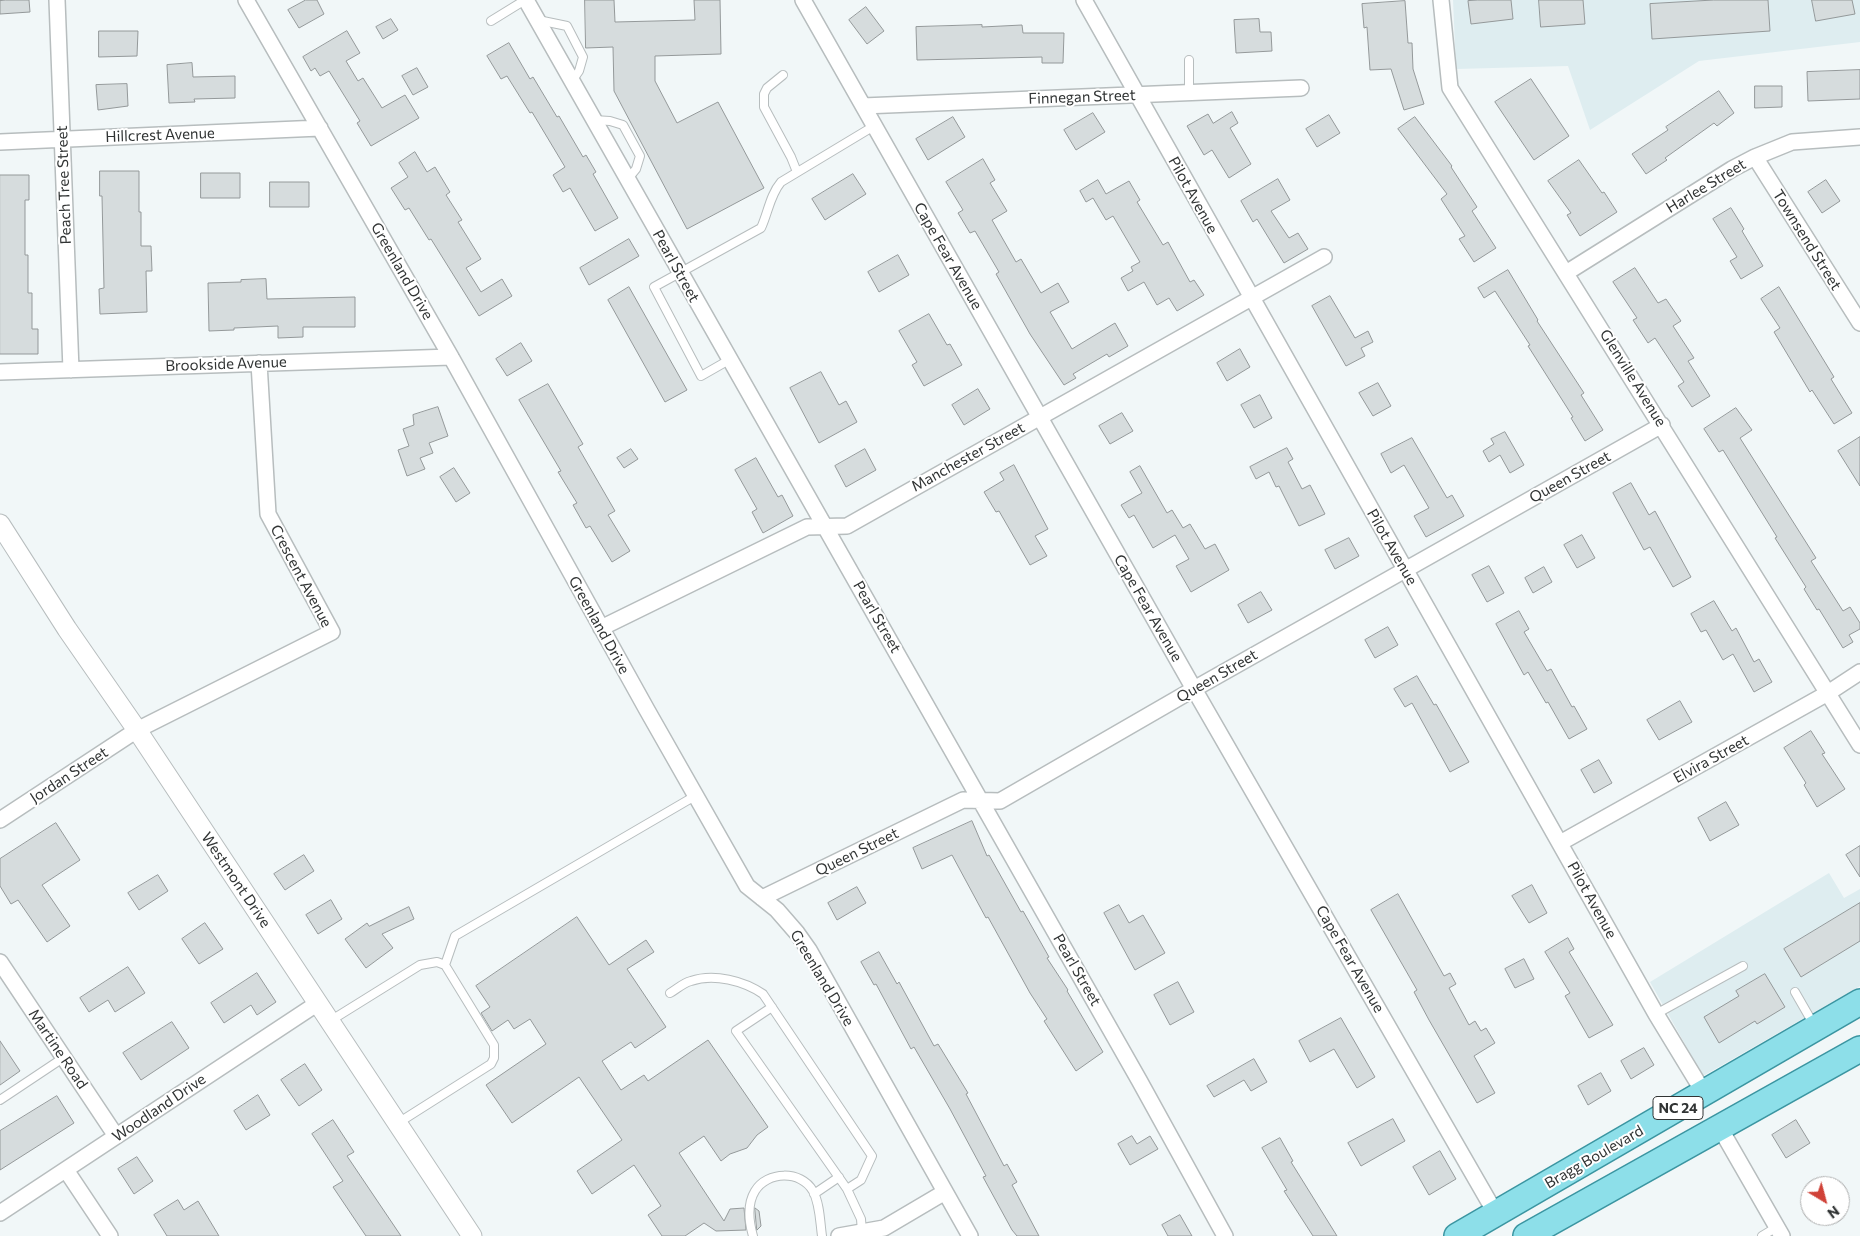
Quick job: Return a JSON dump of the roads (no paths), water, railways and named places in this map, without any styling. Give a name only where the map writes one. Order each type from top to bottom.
[{"type":"main road","name":"Bragg Boulevard","points":[[1457,1236],[1860,1002]]},
{"type":"main road","points":[[1823,1069],[1860,1032]]},
{"type":"main road","name":"NC 24","points":[[1526,1236],[1860,1049]]},
{"type":"street","name":"Peach Tree Street","points":[[57,0],[71,370]]},
{"type":"street","name":"Greenland Drive","points":[[246,0],[451,357],[747,886],[776,910],[797,933],[809,950],[970,1236]]},
{"type":"street","name":"Pearl Street","points":[[526,0],[680,274],[981,800],[1225,1236]]},
{"type":"street","name":"Cape Fear Avenue","points":[[803,0],[1194,689],[1496,1214]]},
{"type":"street","name":"Pilot Avenue","points":[[1085,0],[1656,1014],[1704,1093]]},
{"type":"street","name":"Glenville Avenue","points":[[1441,0],[1450,88],[1860,745]]},
{"type":"street","name":"Finnegan Street","points":[[863,106],[1302,88]]},
{"type":"street","name":"Hillcrest Avenue","points":[[0,142],[320,128]]},
{"type":"street","name":"Harlee Street","points":[[1566,273],[1724,174],[1755,157],[1792,142],[1860,137]]},
{"type":"street","name":"Townsend Street","points":[[1755,157],[1860,323]]},
{"type":"street","name":"Manchester Street","points":[[601,628],[808,527],[847,526],[1324,256]]},
{"type":"street","name":"Brookside Avenue","points":[[0,372],[451,357]]},
{"type":"street","name":"Crescent Avenue","points":[[137,730],[332,632],[268,514],[259,363]]},
{"type":"street","name":"Queen Street","points":[[762,898],[963,800],[1000,801],[1194,689],[1662,425]]},
{"type":"street","name":"Westmont Drive","points":[[0,524],[472,1236]]},
{"type":"street","name":"Elvira Street","points":[[1560,843],[1828,693],[1860,672]]},
{"type":"street","name":"Jordan Street","points":[[0,820],[137,730]]},
{"type":"street","name":"Martine Road","points":[[0,962],[116,1136]]},
{"type":"street","name":"Woodland Drive","points":[[0,1213],[318,1002]]},
{"type":"street","points":[[1720,1128],[1780,1232]]},
{"type":"street","points":[[66,1170],[110,1236]]},
{"type":"street","points":[[839,1236],[884,1228],[945,1192]]},
{"type":"lane","points":[[491,21],[526,0]]},
{"type":"lane","points":[[537,20],[567,26],[583,57],[579,71],[572,81]]},
{"type":"lane","points":[[1189,60],[1189,93]]},
{"type":"lane","points":[[783,75],[767,88],[764,94],[764,107],[797,172]]},
{"type":"lane","points":[[594,120],[624,125],[640,156],[636,170],[627,180]]},
{"type":"lane","points":[[729,360],[701,376],[654,287],[761,228],[774,190],[781,182],[874,126]]},
{"type":"lane","points":[[445,965],[455,936],[695,796]]},
{"type":"lane","points":[[330,1021],[420,965],[438,962],[445,965],[494,1045],[494,1058],[490,1064],[398,1123]]},
{"type":"lane","points":[[1656,1014],[1743,966]]},
{"type":"lane","points":[[670,993],[691,981],[709,978],[726,979],[763,994],[872,1156],[862,1180],[847,1189]]},
{"type":"lane","points":[[1795,992],[1816,1028]]},
{"type":"lane","points":[[772,1007],[736,1031],[847,1189],[861,1219],[862,1232]]},
{"type":"lane","points":[[0,1100],[64,1058]]},
{"type":"lane","points":[[753,1236],[750,1202],[755,1191],[762,1183],[772,1177],[783,1175],[794,1177],[804,1182],[814,1194],[817,1200],[822,1236]]},
{"type":"lane","points":[[814,1194],[839,1177]]},
{"type":"lane","points":[[1762,1236],[1780,1232]]}]
